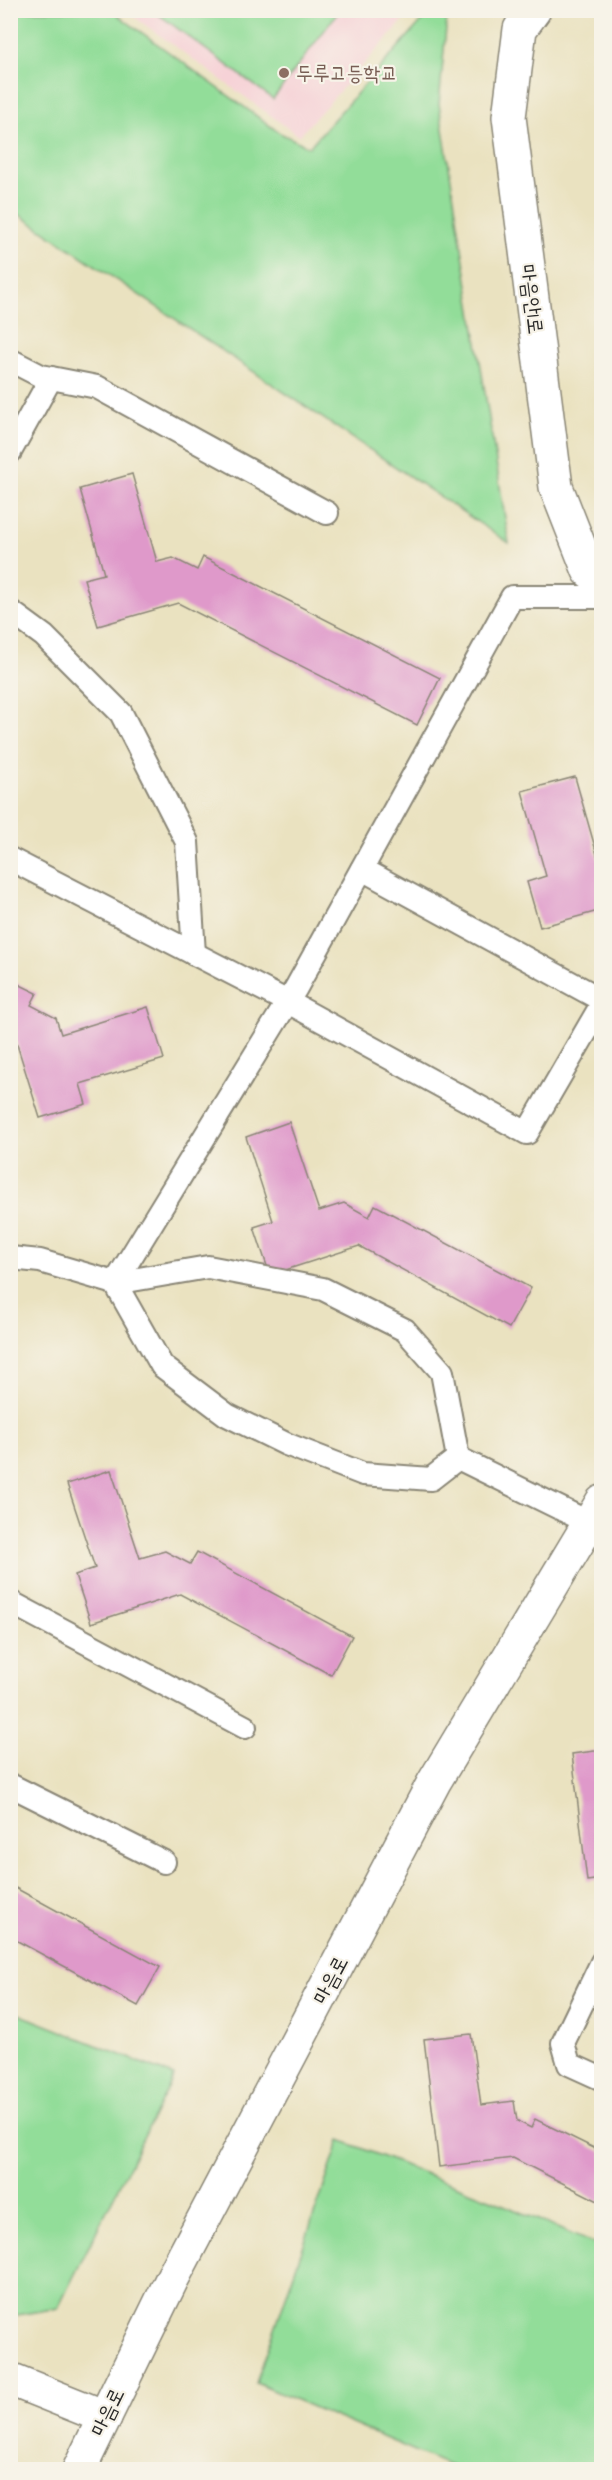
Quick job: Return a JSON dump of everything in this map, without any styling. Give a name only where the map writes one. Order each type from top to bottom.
[{"type":"street","name":"마음안1로","points":[[534,10],[520,29],[509,117],[556,487],[589,571],[602,580]]},
{"type":"street","name":"마음로","points":[[79,2469],[172,2279],[434,1782],[597,1518]]},
{"type":"street","points":[[10,2379],[105,2417]]},
{"type":"lane","points":[[10,360],[41,376],[97,387],[327,513]]},
{"type":"lane","points":[[10,452],[51,378]]},
{"type":"lane","points":[[115,1283],[288,1002],[512,597],[602,597]]},
{"type":"lane","points":[[10,611],[44,636],[121,713],[187,842],[194,954]]},
{"type":"lane","points":[[10,859],[288,1002],[527,1133],[602,1002],[362,868]]},
{"type":"lane","points":[[10,1258],[40,1261],[115,1283],[208,1267],[323,1289],[405,1330],[442,1372],[458,1458]]},
{"type":"lane","points":[[115,1283],[162,1366],[227,1414],[286,1444],[363,1474],[431,1479],[458,1458]]},
{"type":"lane","points":[[458,1458],[597,1518]]},
{"type":"lane","points":[[10,1602],[245,1727]]},
{"type":"lane","points":[[10,1785],[164,1862]]},
{"type":"lane","points":[[602,1962],[563,2043],[569,2064],[602,2079]]},
{"type":"shaded area","name":"두루고등학교","points":[[126,11],[412,11],[299,136]]},
{"type":"green space","points":[[10,11],[112,11],[280,133],[309,147],[428,14],[447,17],[439,104],[509,543],[11,209]]},
{"type":"green space","points":[[154,11],[339,11],[273,99]]},
{"type":"green space","points":[[11,2011],[174,2076],[58,2308],[11,2316]]},
{"type":"green space","points":[[340,2140],[490,2199],[601,2247],[601,2469],[457,2469],[256,2383]]},
{"type":"building","points":[[132,474],[157,562],[173,558],[197,570],[203,557],[440,678],[417,725],[178,603],[98,626],[84,579],[104,574],[80,489]]},
{"type":"building","points":[[575,777],[600,865],[602,864],[602,910],[540,927],[527,882],[546,876],[522,791]]},
{"type":"building","points":[[10,980],[37,993],[31,1005],[56,1018],[61,1034],[148,1007],[164,1059],[80,1084],[86,1104],[40,1118],[15,1038],[10,1036]]},
{"type":"building","points":[[289,1122],[319,1211],[344,1203],[369,1217],[375,1205],[531,1288],[509,1328],[359,1246],[270,1275],[254,1227],[273,1221],[246,1137]]},
{"type":"building","points":[[111,1470],[140,1558],[165,1551],[190,1564],[197,1552],[352,1636],[331,1675],[180,1594],[91,1623],[75,1575],[95,1568],[67,1484]]},
{"type":"building","points":[[602,1750],[602,1879],[587,1881],[572,1754]]},
{"type":"building","points":[[10,1885],[160,1967],[138,2006],[10,1937]]},
{"type":"building","points":[[471,2034],[481,2105],[514,2101],[517,2121],[531,2128],[535,2119],[602,2152],[602,2203],[513,2158],[439,2167],[424,2039]]},
{"type":"place","name":"두루고등학교","points":[[284,73]]}]
